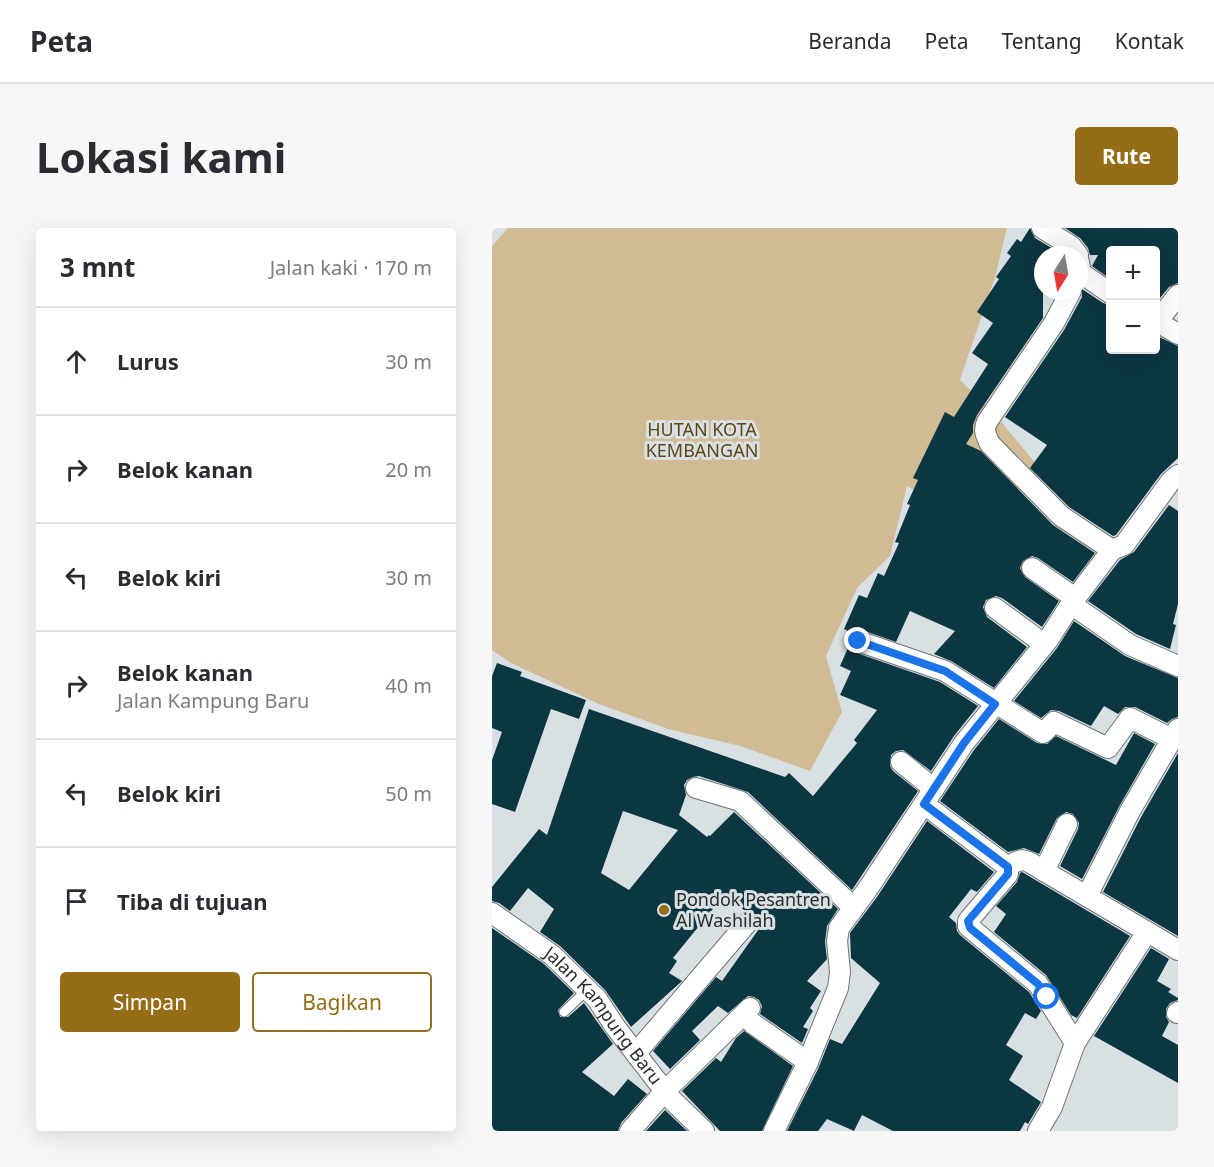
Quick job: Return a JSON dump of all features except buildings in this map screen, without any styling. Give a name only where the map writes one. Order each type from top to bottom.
[{"type":"street","points":[[1042,228],[1071,246]]},
{"type":"street","points":[[1088,275],[1106,290]]},
{"type":"street","points":[[1160,316],[1178,295]]},
{"type":"street","points":[[1066,300],[1054,323],[987,422],[986,436],[990,444],[1061,516],[1112,550]]},
{"type":"street","points":[[1160,323],[1178,334]]},
{"type":"street","points":[[774,1131],[808,1062],[838,988],[840,972],[838,928],[854,908],[964,743],[1044,644],[1112,550],[1124,545],[1171,481],[1178,475]]},
{"type":"street","points":[[1032,568],[1131,645],[1178,666]]},
{"type":"street","points":[[995,608],[1044,644]]},
{"type":"street","points":[[858,641],[945,671],[1043,733],[1054,722],[1107,748],[1130,718],[1175,734],[1130,812],[1088,896]]},
{"type":"street","points":[[901,762],[929,797],[1008,867],[1008,874],[968,921],[968,926],[1038,984],[1076,1043]]},
{"type":"street","points":[[696,788],[740,801],[854,908]]},
{"type":"street","points":[[1044,871],[1067,824]]},
{"type":"street","points":[[1008,867],[1021,859],[1178,950]]},
{"type":"street","name":"Jalan Kampung Baru","points":[[492,913],[552,955],[597,999],[664,1091],[704,1131]]},
{"type":"street","points":[[636,1053],[747,923]]},
{"type":"street","points":[[1038,1131],[1052,1107],[1076,1043],[1148,932]]},
{"type":"street","points":[[630,1131],[664,1091],[751,1016],[808,1062]]},
{"type":"lane","points":[[564,1012],[587,990]]},
{"type":"green space","name":"HUTAN KOTA KEMBANGAN","points":[[508,228],[1007,228],[995,277],[960,380],[993,412],[1041,470],[977,525],[907,486],[890,556],[857,588],[826,656],[842,712],[810,771],[740,746],[668,729],[599,704],[511,663],[492,650],[492,246]]},
{"type":"place","name":"Pondok Pesantren Al Washilah","points":[[664,910]]},
{"type":"route","points":[[858,641],[945,671],[995,704],[964,743],[924,804],[1008,867],[1008,874],[968,921],[968,924],[1038,984],[1047,997]]}]
